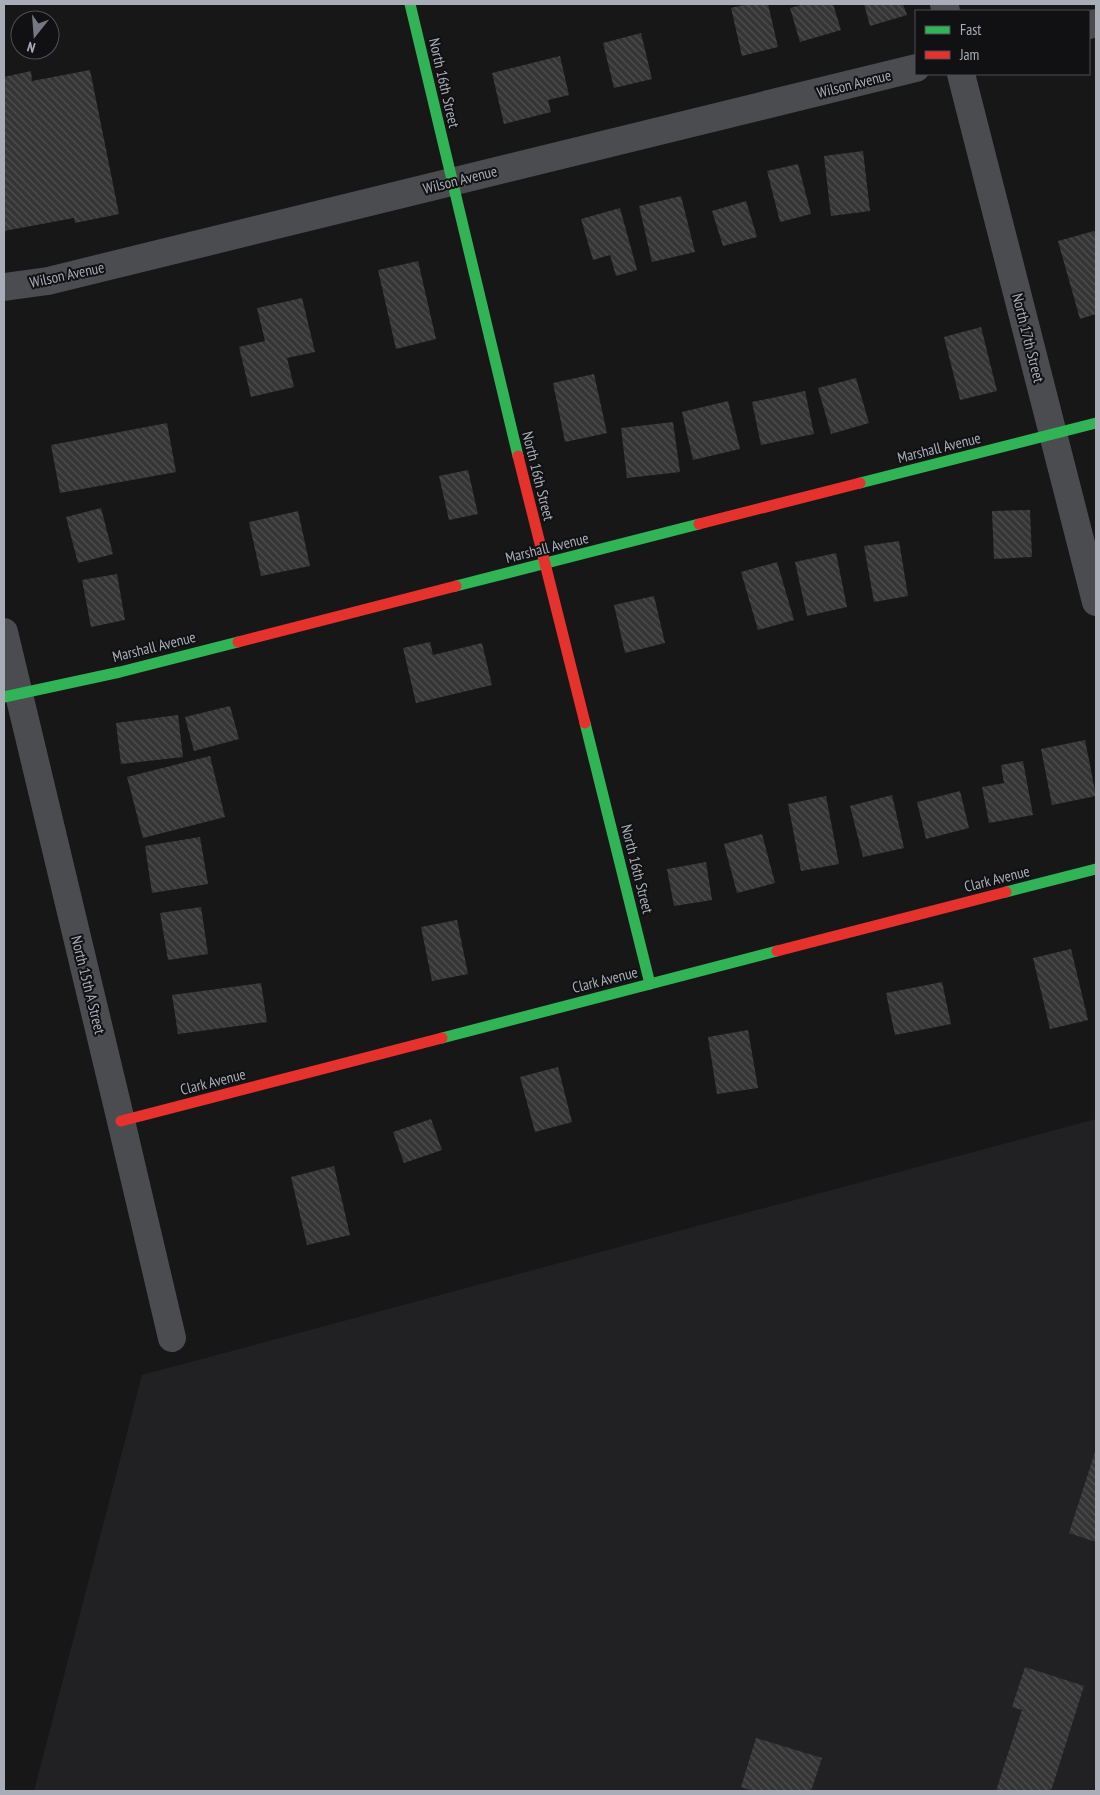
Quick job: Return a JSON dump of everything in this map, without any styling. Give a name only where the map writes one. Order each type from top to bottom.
[{"type":"street","name":"North 16th Street","points":[[410,4],[503,399],[650,984]]},
{"type":"street","name":"Wilson Avenue","points":[[4,287],[48,281],[915,68]]},
{"type":"street","name":"North 17th Street","points":[[961,75],[1096,602]]},
{"type":"street","name":"Marshall Avenue","points":[[11,695],[120,672],[1096,423]]},
{"type":"street","name":"North 15th A Street","points":[[4,632],[11,695],[121,1121],[172,1338]]},
{"type":"street","name":"Clark Avenue","points":[[121,1121],[1096,869]]},
{"type":"shaded area","points":[[1096,1119],[1096,1791],[34,1791],[142,1375]]},
{"type":"building","points":[[748,4],[768,4],[778,47],[742,56],[731,8]]},
{"type":"building","points":[[805,4],[833,4],[841,30],[800,42],[790,8]]},
{"type":"building","points":[[864,4],[903,4],[907,15],[870,26]]},
{"type":"building","points":[[641,33],[652,79],[614,88],[603,43]]},
{"type":"building","points":[[560,56],[569,95],[548,100],[551,112],[504,124],[492,73]]},
{"type":"building","points":[[90,70],[119,214],[75,223],[74,218],[4,231],[4,77],[31,71],[32,81]]},
{"type":"building","points":[[863,151],[870,211],[831,216],[824,156]]},
{"type":"building","points":[[798,164],[811,214],[780,222],[767,171]]},
{"type":"building","points":[[681,196],[695,252],[652,262],[639,206]]},
{"type":"building","points":[[746,201],[757,237],[723,246],[712,211]]},
{"type":"building","points":[[620,208],[637,270],[616,276],[610,255],[593,260],[581,219]]},
{"type":"building","points":[[1094,231],[1096,238],[1096,314],[1080,319],[1058,241]]},
{"type":"building","points":[[418,261],[436,339],[396,349],[378,270]]},
{"type":"building","points":[[302,298],[315,352],[287,358],[294,387],[251,397],[239,347],[265,341],[257,308]]},
{"type":"building","points":[[981,327],[997,391],[960,400],[944,337]]},
{"type":"building","points":[[594,374],[607,433],[565,442],[553,383]]},
{"type":"building","points":[[856,378],[869,423],[831,434],[818,388]]},
{"type":"building","points":[[805,391],[814,434],[761,445],[752,402]]},
{"type":"building","points":[[728,401],[740,449],[693,460],[682,412]]},
{"type":"building","points":[[673,422],[680,472],[627,478],[621,428]]},
{"type":"building","points":[[167,423],[176,472],[60,493],[51,445]]},
{"type":"building","points":[[468,470],[478,514],[449,520],[439,476]]},
{"type":"building","points":[[101,508],[113,554],[78,563],[66,517]]},
{"type":"building","points":[[1030,510],[1032,557],[994,559],[992,511]]},
{"type":"building","points":[[298,511],[310,566],[261,576],[249,522]]},
{"type":"building","points":[[899,541],[908,596],[874,602],[864,546]]},
{"type":"building","points":[[836,553],[847,607],[807,616],[795,562]]},
{"type":"building","points":[[777,562],[794,620],[758,630],[741,572]]},
{"type":"building","points":[[117,574],[125,620],[91,627],[82,580]]},
{"type":"building","points":[[654,596],[665,643],[625,653],[614,605]]},
{"type":"building","points":[[430,642],[433,655],[482,643],[492,685],[416,703],[403,648]]},
{"type":"building","points":[[230,706],[239,739],[194,751],[185,717]]},
{"type":"building","points":[[178,715],[183,757],[121,764],[116,723]]},
{"type":"building","points":[[1085,740],[1096,796],[1052,805],[1041,749]]},
{"type":"building","points":[[210,756],[225,817],[143,838],[127,777]]},
{"type":"building","points":[[1023,761],[1033,815],[989,823],[982,787],[1004,783],[1001,765]]},
{"type":"building","points":[[960,791],[969,828],[926,839],[917,802]]},
{"type":"building","points":[[892,795],[904,848],[863,857],[850,806]]},
{"type":"building","points":[[826,796],[839,864],[801,871],[788,804]]},
{"type":"building","points":[[762,834],[775,883],[737,893],[724,844]]},
{"type":"building","points":[[200,837],[208,884],[152,893],[145,846]]},
{"type":"building","points":[[706,862],[712,900],[674,906],[667,869]]},
{"type":"building","points":[[201,907],[208,954],[168,960],[160,913]]},
{"type":"building","points":[[457,920],[468,974],[432,981],[421,927]]},
{"type":"building","points":[[1071,949],[1088,1020],[1050,1029],[1033,958]]},
{"type":"building","points":[[942,982],[951,1024],[895,1035],[886,993]]},
{"type":"building","points":[[261,983],[267,1022],[178,1034],[172,995]]},
{"type":"building","points":[[748,1030],[758,1088],[717,1094],[708,1037]]},
{"type":"building","points":[[558,1067],[572,1122],[535,1132],[520,1077]]},
{"type":"building","points":[[431,1119],[442,1150],[404,1163],[393,1132]]},
{"type":"building","points":[[334,1166],[350,1235],[307,1245],[291,1177]]},
{"type":"building","points":[[1096,1449],[1096,1542],[1069,1533]]},
{"type":"building","points":[[1025,1667],[1084,1686],[1051,1791],[996,1791],[1022,1710],[1012,1707]]},
{"type":"building","points":[[756,1738],[822,1758],[811,1791],[753,1791],[741,1787]]},
{"type":"traffic: fast","points":[[410,4],[518,456]]},
{"type":"traffic: fast","points":[[860,483],[1096,423]]},
{"type":"traffic: fast","points":[[456,586],[699,524]]},
{"type":"traffic: fast","points":[[4,697],[120,672],[238,642]]},
{"type":"traffic: fast","points":[[585,723],[650,984]]},
{"type":"traffic: fast","points":[[1006,892],[1096,869]]},
{"type":"traffic: fast","points":[[442,1038],[777,951]]},
{"type":"traffic: jam","points":[[518,456],[585,723]]},
{"type":"traffic: jam","points":[[699,524],[860,483]]},
{"type":"traffic: jam","points":[[238,642],[456,586]]},
{"type":"traffic: jam","points":[[777,951],[1006,892]]},
{"type":"traffic: jam","points":[[121,1121],[442,1038]]}]
